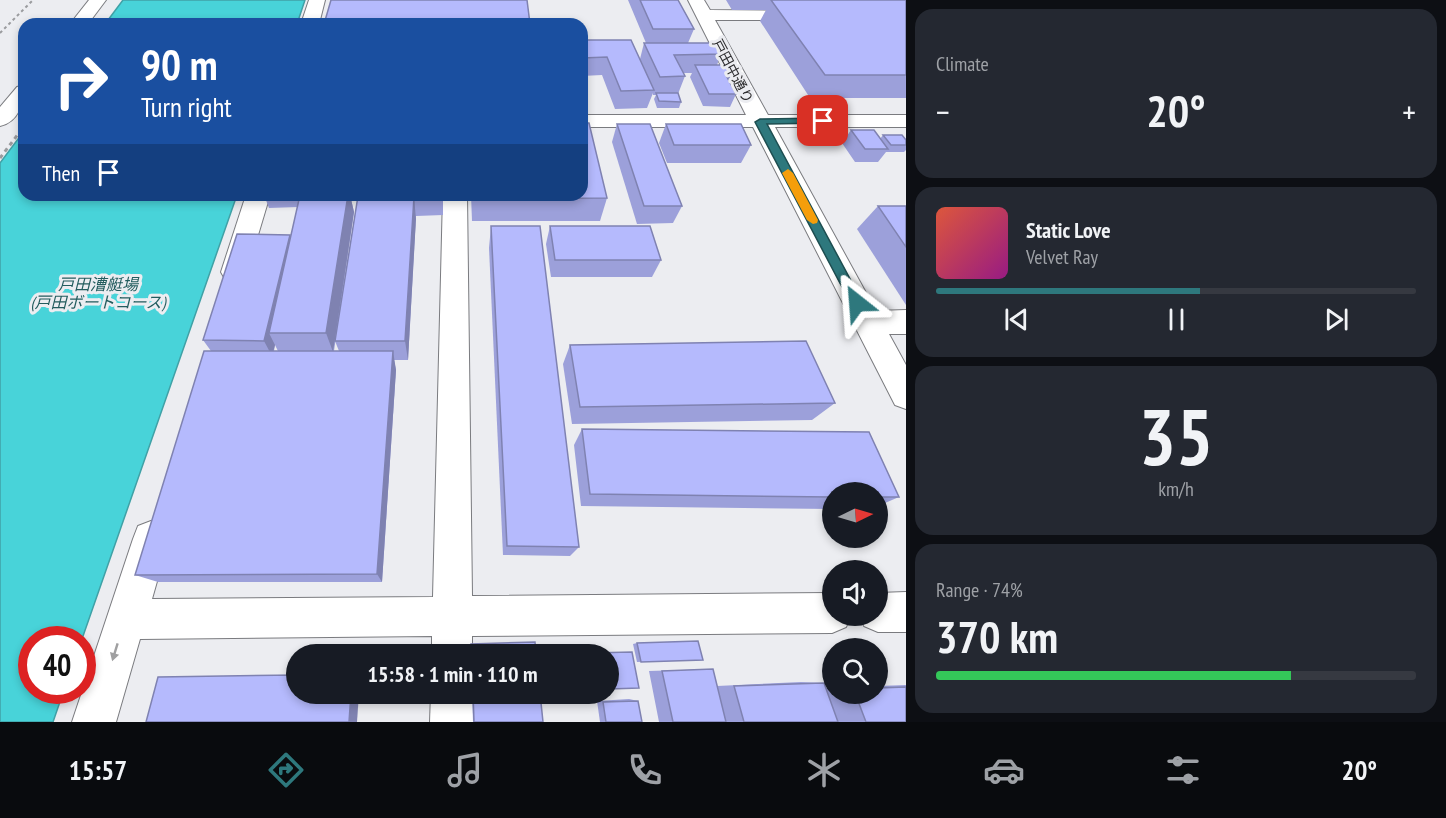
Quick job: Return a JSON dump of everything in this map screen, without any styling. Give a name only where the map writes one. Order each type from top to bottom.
[{"type":"street","points":[[84,18],[98,0]]},
{"type":"street","points":[[312,18],[317,0]]},
{"type":"street","points":[[700,8],[823,15]]},
{"type":"street","name":"戸田中通り","points":[[700,8],[906,395]]},
{"type":"street","points":[[0,120],[18,98]]},
{"type":"street","points":[[588,121],[906,121]]},
{"type":"street","points":[[226,298],[256,201]]},
{"type":"street","points":[[452,635],[455,201]]},
{"type":"street","points":[[868,323],[906,322]]},
{"type":"street","points":[[94,722],[158,516]]},
{"type":"street","points":[[888,612],[906,612]]},
{"type":"street","points":[[126,619],[452,635],[822,614]]},
{"type":"street","points":[[452,704],[452,722]]},
{"type":"path","points":[[0,33],[33,0]]},
{"type":"path","points":[[0,158],[18,134]]},
{"type":"water","points":[[123,0],[305,0],[299,18],[110,18]]},
{"type":"water","name":"戸田漕艇場 (戸田ボートコース)","points":[[18,139],[18,201],[235,201],[87,626],[18,626],[18,704],[59,704],[53,722],[0,722],[0,163]]},
{"type":"building","points":[[331,0],[527,0],[529,18],[326,18]]},
{"type":"building","points":[[640,0],[678,0],[694,29],[653,29]]},
{"type":"building","points":[[771,0],[906,0],[906,75],[825,75]]},
{"type":"building","points":[[588,40],[631,40],[654,90],[621,91],[607,57],[588,58]]},
{"type":"building","points":[[644,43],[714,43],[721,54],[674,55],[685,76],[660,77]]},
{"type":"building","points":[[695,65],[726,67],[732,77],[727,77],[736,94],[709,94]]},
{"type":"building","points":[[656,93],[678,93],[681,102],[659,101]]},
{"type":"building","points":[[588,123],[589,123],[607,198],[588,198]]},
{"type":"building","points":[[617,124],[650,124],[682,206],[644,206]]},
{"type":"building","points":[[666,124],[741,124],[751,145],[674,145]]},
{"type":"building","points":[[851,130],[874,130],[888,149],[865,149]]},
{"type":"building","points":[[883,135],[902,135],[906,140],[906,145],[891,145]]},
{"type":"building","points":[[299,201],[347,201],[326,333],[269,333]]},
{"type":"building","points":[[357,201],[414,201],[405,341],[335,341]]},
{"type":"building","points":[[878,206],[906,206],[906,247]]},
{"type":"building","points":[[491,226],[540,226],[579,547],[507,546]]},
{"type":"building","points":[[550,226],[650,226],[661,260],[555,260]]},
{"type":"building","points":[[237,234],[290,235],[264,341],[203,340]]},
{"type":"building","points":[[806,341],[835,403],[580,407],[570,345]]},
{"type":"building","points":[[204,351],[393,351],[377,574],[135,575]]},
{"type":"building","points":[[582,429],[869,432],[899,497],[888,497],[888,482],[822,482],[822,497],[590,494]]},
{"type":"building","points":[[698,641],[703,660],[641,662],[637,643]]},
{"type":"building","points":[[535,642],[535,644],[471,644]]},
{"type":"building","points":[[619,652],[632,652],[639,688],[619,689]]},
{"type":"building","points":[[713,669],[726,722],[673,722],[662,671]]},
{"type":"building","points":[[286,675],[286,704],[350,704],[349,722],[146,722],[158,677]]},
{"type":"building","points":[[822,683],[822,704],[832,704],[838,722],[744,722],[734,686]]},
{"type":"building","points":[[906,687],[906,722],[866,722],[859,704],[888,704],[888,688]]},
{"type":"building","points":[[638,701],[642,722],[606,722],[603,704],[619,704],[619,702]]},
{"type":"building","points":[[473,704],[541,704],[543,722],[474,722]]},
{"type":"slow traffic","points":[[788,173],[813,220]]},
{"type":"route","points":[[823,121],[760,122],[857,303]]}]
